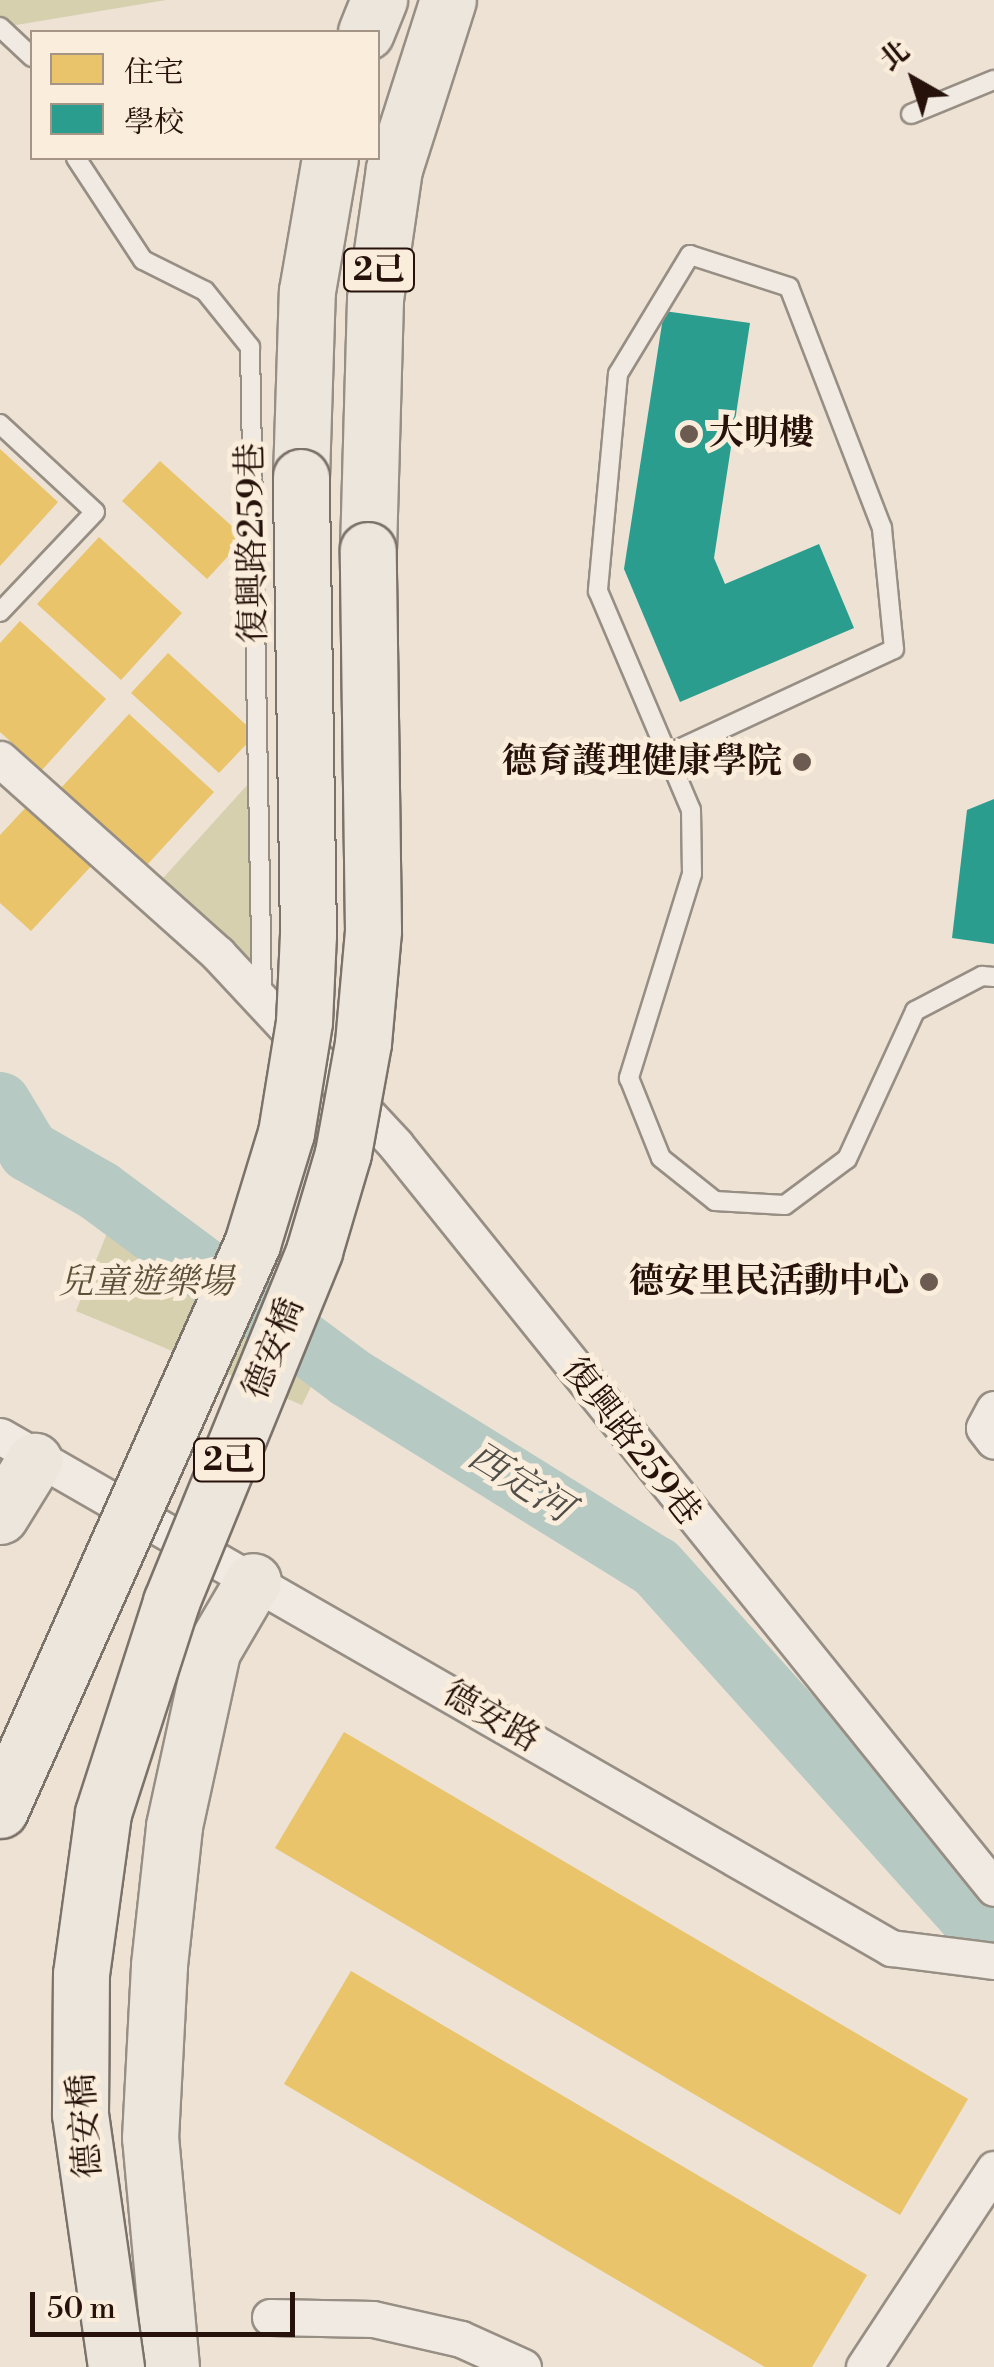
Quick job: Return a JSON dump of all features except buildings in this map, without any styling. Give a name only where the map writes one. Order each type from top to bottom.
[{"type":"main road","points":[[367,30],[379,0]]},
{"type":"main road","name":"德安橋","points":[[116,2367],[80,2114],[81,1974],[103,1813],[171,1602],[314,1251],[343,1153],[363,1043],[373,930],[368,550],[375,298],[394,170],[448,0]]},
{"type":"main road","name":"德安橋","points":[[0,1810],[252,1244],[286,1133],[304,1022],[308,936],[301,477],[307,290],[330,160]]},
{"type":"main road","points":[[0,1516],[17,1449]]},
{"type":"main road","points":[[171,2367],[150,2138],[174,1826],[212,1651],[253,1581]]},
{"type":"street","name":"復興路259巷","points":[[0,759],[157,897],[395,1144],[994,1888]]},
{"type":"street","points":[[994,1409],[984,1428],[994,1441]]},
{"type":"street","name":"德安路","points":[[17,1449],[892,1948],[994,1961]]},
{"type":"street","points":[[864,2367],[994,2170]]},
{"type":"street","points":[[270,2316],[373,2319],[461,2340],[524,2367]]},
{"type":"lane","points":[[0,27],[30,55]]},
{"type":"lane","points":[[911,114],[994,80]]},
{"type":"lane","name":"復興路259巷","points":[[77,160],[144,260],[205,291],[250,346],[262,1002]]},
{"type":"lane","points":[[668,754],[894,649],[882,528],[789,288],[690,256],[618,374],[598,590],[668,754],[692,810],[692,874],[629,1078],[661,1158],[715,1201],[785,1206],[847,1158],[916,1012],[982,976],[994,977]]},
{"type":"lane","points":[[0,424],[95,512],[0,612]]},
{"type":"green space","points":[[0,0],[166,0],[16,25],[0,25]]},
{"type":"green space","points":[[249,783],[257,991],[155,887]]},
{"type":"green space","name":"兒童遊樂場","points":[[119,1203],[335,1338],[302,1405],[76,1311]]},
{"type":"waterway","name":"西定河","points":[[0,1103],[29,1151],[99,1191],[349,1377],[656,1567],[983,1932]]},
{"type":"place","name":"大明樓","points":[[689,434]]},
{"type":"place","name":"德育護理健康學院","points":[[802,762]]},
{"type":"place","name":"德安里民活動中心","points":[[929,1282]]}]
